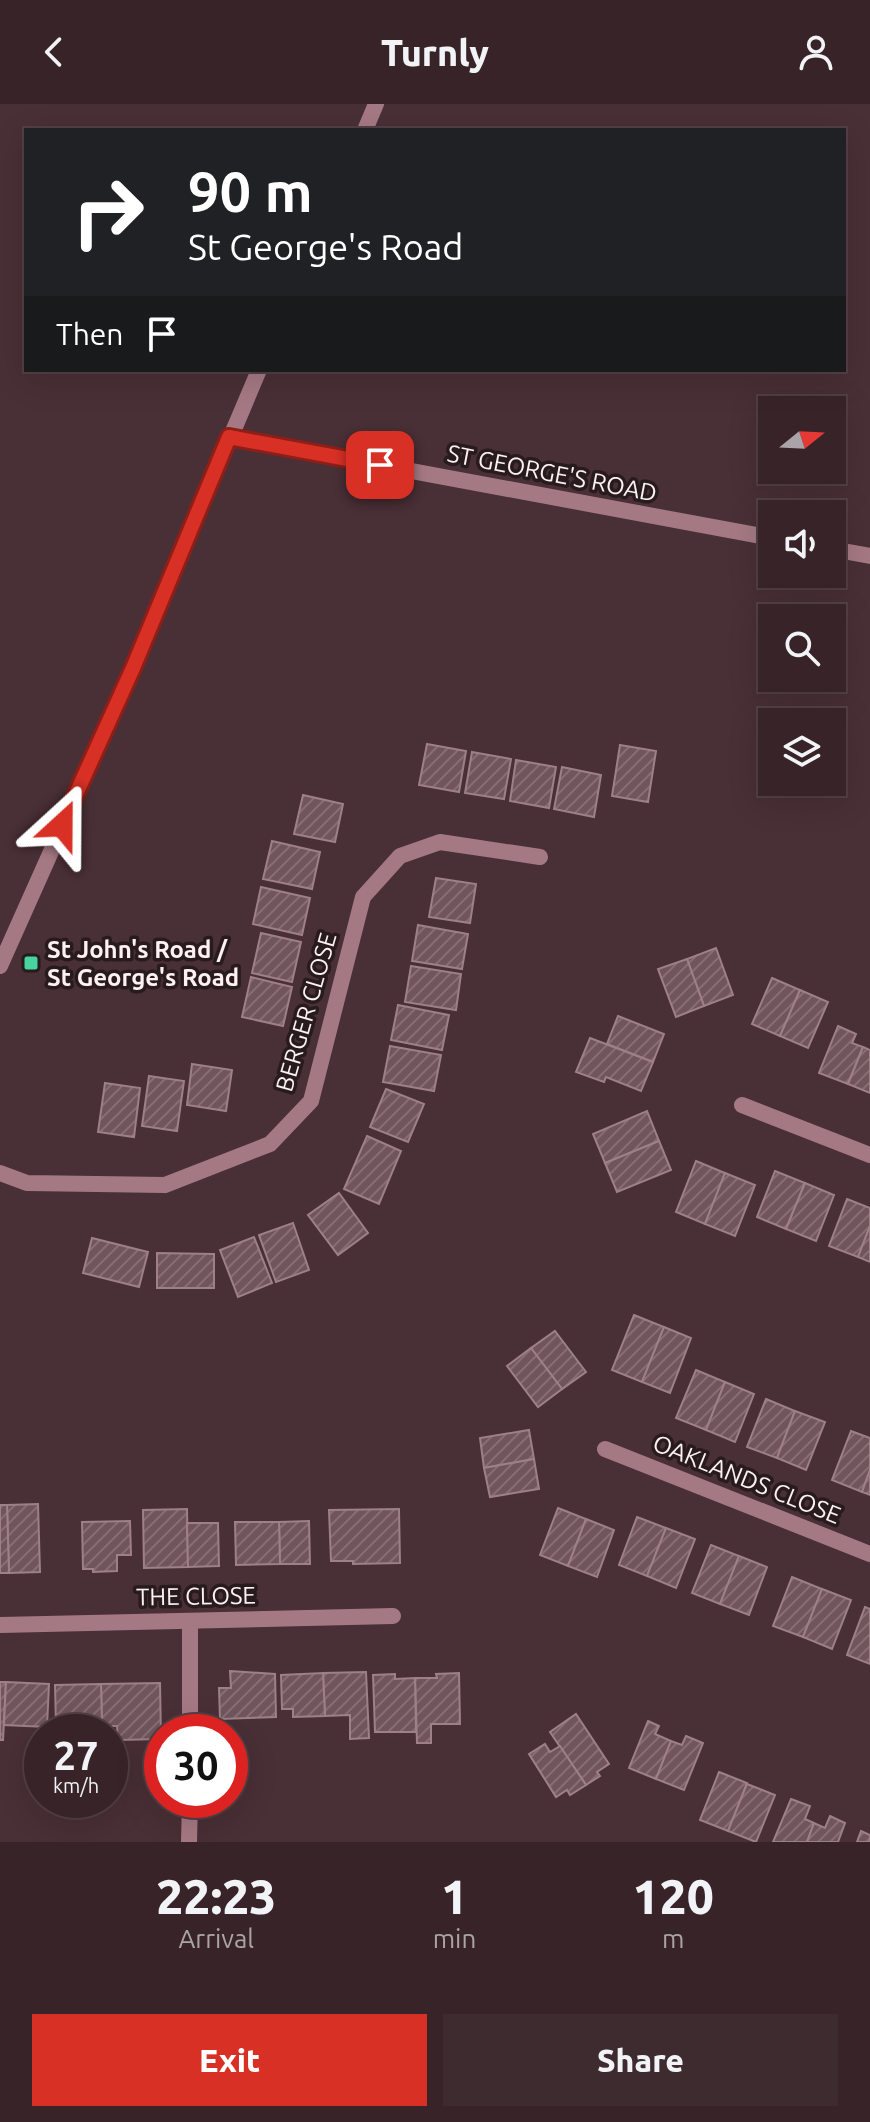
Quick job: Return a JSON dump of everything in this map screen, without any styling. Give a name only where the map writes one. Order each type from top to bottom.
[{"type":"street","points":[[366,128],[376,104]]},
{"type":"street","points":[[0,966],[133,668],[258,372]]},
{"type":"street","name":"ST GEORGE'S ROAD","points":[[229,437],[758,535]]},
{"type":"street","points":[[846,552],[870,556]]},
{"type":"street","name":"BERGER CLOSE","points":[[0,1173],[27,1183],[165,1185],[270,1144],[311,1101],[363,897],[400,856],[440,842],[540,857]]},
{"type":"street","points":[[742,1105],[870,1155]]},
{"type":"street","name":"OAKLANDS CLOSE","points":[[605,1449],[870,1554]]},
{"type":"street","name":"THE CLOSE","points":[[0,1625],[393,1616]]},
{"type":"street","points":[[190,1621],[190,1714]]},
{"type":"street","points":[[189,1842],[190,1818]]},
{"type":"building","points":[[427,744],[466,751],[459,792],[419,785]]},
{"type":"building","points":[[620,745],[656,751],[648,802],[612,796]]},
{"type":"building","points":[[472,752],[511,759],[504,799],[465,793]]},
{"type":"building","points":[[516,760],[556,767],[549,808],[510,801]]},
{"type":"building","points":[[562,767],[601,775],[594,817],[554,809]]},
{"type":"building","points":[[303,795],[343,804],[335,842],[294,834]]},
{"type":"building","points":[[272,841],[320,852],[312,889],[263,879]]},
{"type":"building","points":[[436,878],[476,884],[470,923],[429,917]]},
{"type":"building","points":[[261,887],[310,898],[302,935],[253,924]]},
{"type":"building","points":[[418,925],[468,934],[462,969],[412,961]]},
{"type":"building","points":[[261,933],[301,942],[292,982],[252,973]]},
{"type":"building","points":[[716,948],[733,995],[704,1006],[687,959]]},
{"type":"building","points":[[687,959],[704,1006],[676,1017],[658,969]]},
{"type":"building","points":[[411,966],[461,974],[456,1010],[405,1002]]},
{"type":"building","points":[[251,977],[292,987],[283,1026],[242,1017]]},
{"type":"building","points":[[772,978],[800,990],[780,1036],[752,1024]]},
{"type":"building","points":[[800,990],[828,1002],[808,1048],[780,1036]]},
{"type":"building","points":[[398,1005],[449,1015],[442,1050],[391,1040]]},
{"type":"building","points":[[618,1016],[664,1034],[653,1062],[607,1044]]},
{"type":"building","points":[[838,1026],[856,1034],[852,1043],[863,1047],[848,1084],[819,1073]]},
{"type":"building","points":[[590,1038],[653,1062],[641,1091],[606,1077],[604,1082],[576,1072]]},
{"type":"building","points":[[390,1046],[441,1055],[434,1091],[383,1082]]},
{"type":"building","points":[[863,1047],[870,1050],[870,1093],[848,1084]]},
{"type":"building","points":[[192,1064],[232,1070],[226,1111],[187,1105]]},
{"type":"building","points":[[149,1076],[184,1081],[177,1131],[142,1126]]},
{"type":"building","points":[[105,1083],[140,1088],[134,1137],[98,1132]]},
{"type":"building","points":[[386,1089],[424,1104],[408,1142],[370,1127]]},
{"type":"building","points":[[647,1111],[659,1141],[605,1163],[593,1134]]},
{"type":"building","points":[[367,1136],[401,1151],[379,1204],[344,1189]]},
{"type":"building","points":[[659,1141],[671,1170],[617,1192],[605,1163]]},
{"type":"building","points":[[696,1161],[725,1173],[705,1224],[676,1212]]},
{"type":"building","points":[[775,1171],[805,1183],[786,1229],[757,1217]]},
{"type":"building","points":[[725,1173],[755,1185],[735,1236],[705,1224]]},
{"type":"building","points":[[805,1183],[834,1195],[816,1241],[786,1229]]},
{"type":"building","points":[[339,1193],[368,1233],[338,1255],[308,1215]]},
{"type":"building","points":[[847,1199],[870,1208],[870,1226],[858,1257],[829,1246]]},
{"type":"building","points":[[293,1223],[309,1270],[276,1282],[259,1235]]},
{"type":"building","points":[[870,1226],[870,1262],[858,1257]]},
{"type":"building","points":[[254,1237],[272,1283],[238,1297],[220,1250]]},
{"type":"building","points":[[92,1238],[148,1252],[139,1287],[83,1273]]},
{"type":"building","points":[[157,1253],[214,1254],[214,1288],[157,1288]]},
{"type":"building","points":[[634,1315],[664,1327],[642,1382],[612,1370]]},
{"type":"building","points":[[664,1327],[691,1338],[670,1393],[642,1382]]},
{"type":"building","points":[[555,1331],[586,1372],[562,1389],[531,1348]]},
{"type":"building","points":[[531,1348],[562,1389],[538,1407],[507,1366]]},
{"type":"building","points":[[696,1370],[725,1382],[706,1430],[676,1418]]},
{"type":"building","points":[[725,1382],[754,1394],[735,1442],[706,1430]]},
{"type":"building","points":[[766,1399],[795,1411],[777,1458],[747,1447]]},
{"type":"building","points":[[795,1411],[825,1422],[806,1470],[777,1458]]},
{"type":"building","points":[[529,1430],[534,1459],[484,1468],[480,1438]]},
{"type":"building","points":[[851,1431],[870,1438],[870,1470],[862,1492],[832,1480]]},
{"type":"building","points":[[534,1459],[539,1489],[490,1497],[484,1468]]},
{"type":"building","points":[[870,1470],[870,1495],[862,1492]]},
{"type":"building","points":[[38,1504],[40,1572],[9,1573],[7,1505]]},
{"type":"building","points":[[0,1505],[7,1505],[9,1573],[0,1573]]},
{"type":"building","points":[[558,1508],[586,1519],[568,1566],[540,1555]]},
{"type":"building","points":[[187,1509],[188,1567],[144,1568],[143,1510]]},
{"type":"building","points":[[399,1509],[400,1563],[331,1561],[329,1510]]},
{"type":"building","points":[[637,1517],[666,1528],[647,1576],[619,1565]]},
{"type":"building","points":[[586,1519],[614,1530],[597,1577],[568,1566]]},
{"type":"building","points":[[130,1521],[131,1555],[117,1555],[117,1571],[93,1572],[93,1569],[83,1569],[82,1522]]},
{"type":"building","points":[[309,1521],[310,1564],[280,1564],[279,1522]]},
{"type":"building","points":[[235,1522],[279,1522],[280,1564],[236,1565]]},
{"type":"building","points":[[187,1523],[218,1523],[219,1566],[188,1567]]},
{"type":"building","points":[[666,1528],[695,1539],[676,1588],[647,1576]]},
{"type":"building","points":[[711,1545],[739,1556],[720,1604],[692,1593]]},
{"type":"building","points":[[739,1556],[767,1567],[749,1615],[720,1604]]},
{"type":"building","points":[[792,1577],[822,1589],[803,1637],[773,1626]]},
{"type":"building","points":[[822,1589],[851,1600],[832,1649],[803,1637]]},
{"type":"building","points":[[865,1607],[870,1609],[870,1664],[847,1655]]},
{"type":"building","points":[[230,1671],[275,1674],[276,1717],[248,1718],[248,1714],[220,1714],[219,1688],[231,1688]]},
{"type":"building","points":[[366,1672],[369,1738],[350,1739],[350,1715],[325,1716],[323,1673]]},
{"type":"building","points":[[323,1673],[325,1716],[293,1717],[293,1709],[282,1709],[281,1675]]},
{"type":"building","points":[[459,1673],[460,1724],[431,1724],[431,1743],[417,1743],[415,1678],[437,1678],[436,1674]]},
{"type":"building","points":[[395,1674],[395,1679],[415,1678],[416,1732],[375,1732],[373,1675]]},
{"type":"building","points":[[0,1682],[6,1682],[3,1740],[0,1740]]},
{"type":"building","points":[[6,1682],[49,1684],[48,1714],[24,1714],[24,1726],[4,1725]]},
{"type":"building","points":[[160,1683],[161,1714],[144,1714],[144,1739],[128,1740],[128,1714],[102,1714],[101,1684]]},
{"type":"building","points":[[101,1684],[102,1714],[56,1714],[55,1685]]},
{"type":"building","points":[[576,1714],[609,1764],[597,1772],[600,1776],[586,1785],[550,1732]]},
{"type":"building","points":[[648,1721],[659,1726],[655,1734],[671,1741],[656,1779],[629,1768]]},
{"type":"building","points":[[686,1736],[703,1743],[684,1790],[656,1779],[671,1741],[682,1745]]},
{"type":"building","points":[[545,1744],[550,1752],[560,1746],[586,1785],[570,1795],[567,1790],[556,1797],[529,1754]]},
{"type":"building","points":[[719,1772],[747,1783],[728,1831],[700,1820]]},
{"type":"building","points":[[747,1784],[775,1795],[756,1842],[728,1831]]},
{"type":"building","points":[[791,1799],[810,1806],[805,1819],[814,1823],[807,1842],[773,1842]]},
{"type":"building","points":[[830,1816],[845,1823],[838,1842],[807,1842],[814,1823],[825,1828]]},
{"type":"building","points":[[861,1831],[870,1835],[870,1842],[857,1842]]},
{"type":"place","name":"St John's Road / St George's Road","points":[[31,963]]},
{"type":"route","points":[[62,825],[133,668],[229,437],[380,465]]}]
